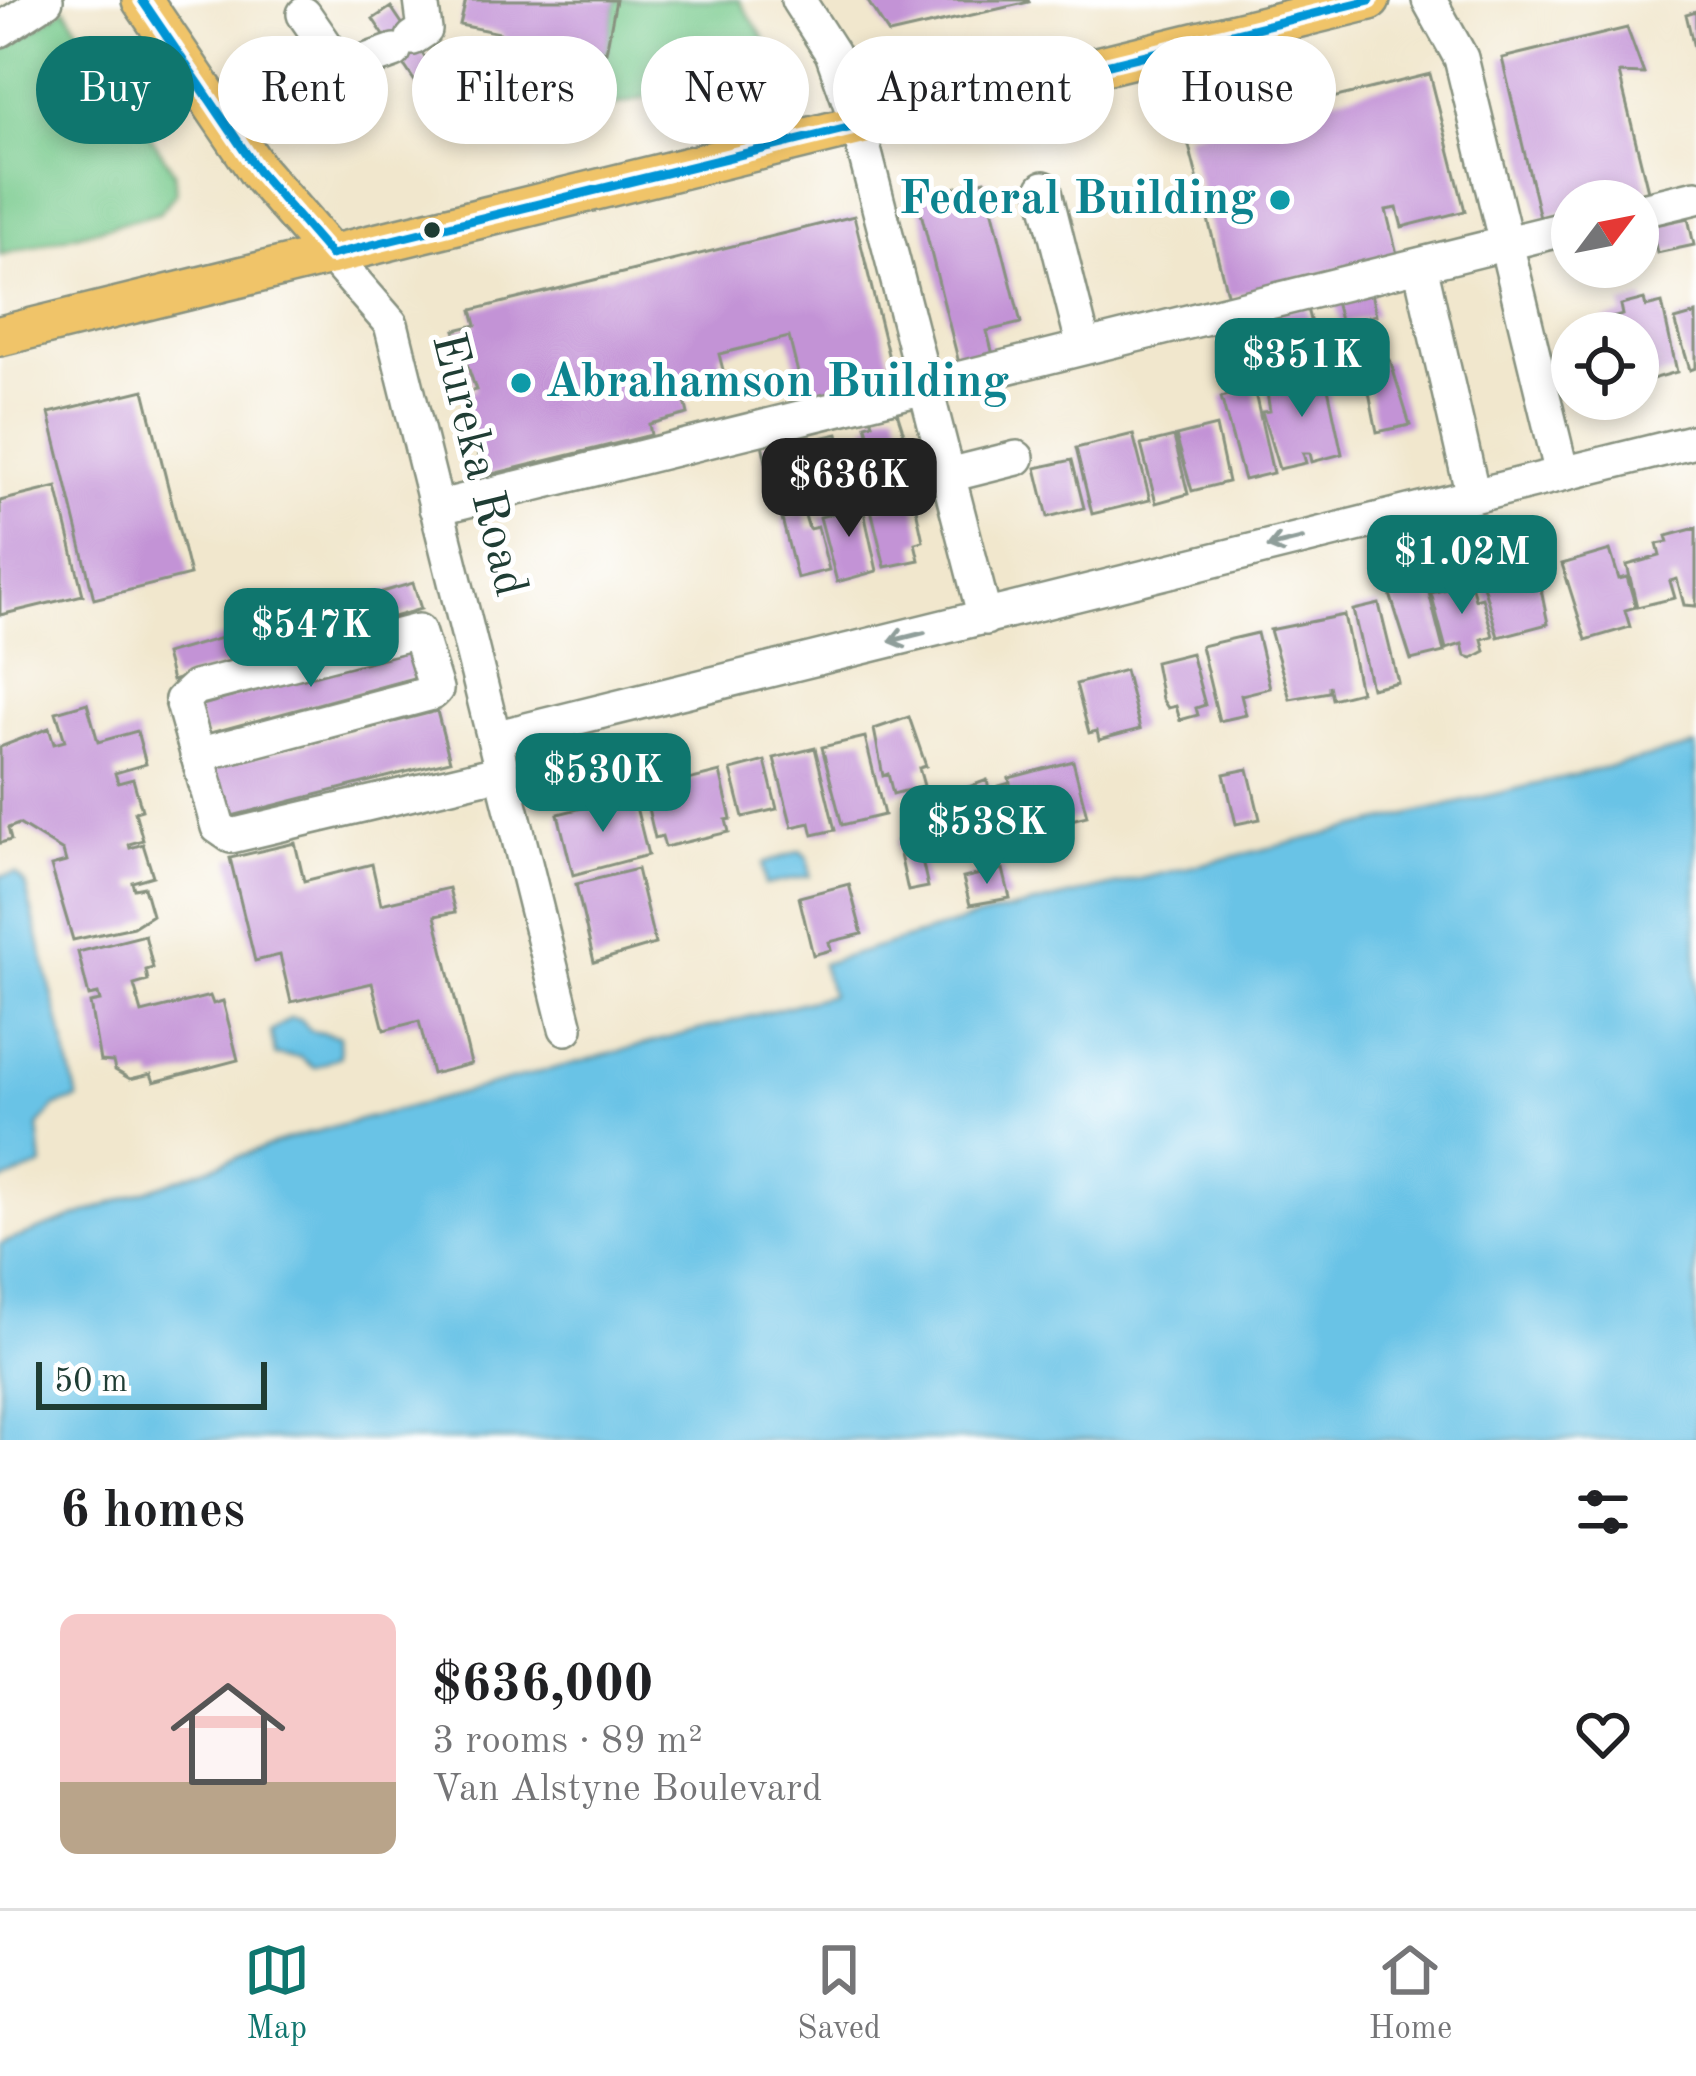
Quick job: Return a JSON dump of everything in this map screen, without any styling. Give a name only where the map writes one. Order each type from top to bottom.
[{"type":"main road","name":"Eureka Road","points":[[142,0],[258,171],[332,255]]},
{"type":"main road","points":[[1114,63],[1370,0]]},
{"type":"main road","points":[[0,336],[833,132]]},
{"type":"street","points":[[0,30],[46,0]]},
{"type":"street","points":[[304,14],[334,56],[354,65],[404,45],[425,30],[421,0]]},
{"type":"street","points":[[798,0],[833,56]]},
{"type":"street","points":[[1429,0],[1461,58],[1562,474]]},
{"type":"street","points":[[863,144],[985,618]]},
{"type":"street","points":[[1044,188],[1084,347]]},
{"type":"street","points":[[1659,206],[1696,197]]},
{"type":"street","points":[[436,508],[1551,232]]},
{"type":"street","name":"Eureka Road","points":[[332,255],[391,324],[566,1028]]},
{"type":"street","points":[[1420,265],[1474,496]]},
{"type":"street","points":[[494,738],[1696,442]]},
{"type":"street","points":[[949,475],[1018,458]]},
{"type":"street","points":[[197,754],[432,693],[422,634],[195,688],[182,700],[197,754],[218,827],[231,836],[502,772]]},
{"type":"green space","points":[[616,0],[739,0],[762,36],[641,36],[641,99],[617,105],[617,36],[609,36]]},
{"type":"green space","points":[[65,8],[84,36],[36,36],[36,144],[155,144],[174,172],[176,193],[159,213],[0,255],[0,52]]},
{"type":"water","points":[[1696,746],[1696,1440],[0,1440],[0,1244],[285,1140],[831,995],[822,964],[972,919]]},
{"type":"water","points":[[800,851],[808,858],[810,876],[765,885],[763,864]]},
{"type":"water","points":[[16,874],[25,884],[78,1099],[56,1106],[38,1126],[42,1166],[0,1182],[0,876]]},
{"type":"water","points":[[290,1018],[301,1020],[311,1031],[339,1036],[340,1056],[314,1068],[300,1057],[275,1055],[271,1032]]},
{"type":"building","points":[[466,0],[616,0],[609,36],[502,36],[460,25]]},
{"type":"building","points":[[867,0],[1028,0],[1029,2],[889,34]]},
{"type":"building","points":[[391,7],[412,38],[412,77],[388,36],[373,19]]},
{"type":"building","points":[[1696,11],[1696,48],[1694,48],[1686,14]]},
{"type":"building","points":[[1627,28],[1644,74],[1619,73],[1645,180],[1551,180],[1551,215],[1540,218],[1502,58]]},
{"type":"building","points":[[1430,74],[1465,211],[1402,227],[1397,208],[1386,210],[1397,254],[1228,297],[1189,144],[1336,144],[1336,97]]},
{"type":"building","points":[[985,180],[1021,323],[987,331],[994,359],[960,367],[917,197]]},
{"type":"building","points":[[854,216],[895,383],[806,405],[789,337],[719,354],[725,378],[682,388],[688,414],[649,424],[651,435],[484,476],[463,393],[476,390],[455,330],[476,325],[472,310]]},
{"type":"building","points":[[1688,218],[1694,245],[1659,253],[1659,224]]},
{"type":"building","points":[[1370,289],[1376,315],[1341,324],[1334,298]]},
{"type":"building","points":[[1644,299],[1646,307],[1662,303],[1677,372],[1659,377],[1659,312],[1622,312],[1621,305]]},
{"type":"building","points":[[1306,305],[1314,335],[1284,343],[1276,313]]},
{"type":"building","points":[[1272,314],[1281,350],[1247,358],[1238,322]]},
{"type":"building","points":[[1696,314],[1696,368],[1690,370],[1675,320]]},
{"type":"building","points":[[1307,358],[1316,391],[1328,388],[1342,454],[1312,462],[1310,453],[1303,453],[1306,463],[1279,469],[1262,412],[1270,411],[1267,393],[1293,390],[1286,363]]},
{"type":"building","points":[[1390,360],[1410,425],[1377,432],[1364,367]]},
{"type":"building","points":[[1254,389],[1273,473],[1244,480],[1221,397]]},
{"type":"building","points":[[144,390],[190,575],[94,599],[49,413]]},
{"type":"building","points":[[896,409],[905,437],[871,445],[866,425],[873,423],[870,415]]},
{"type":"building","points":[[1216,426],[1228,482],[1192,491],[1176,436]]},
{"type":"building","points":[[838,434],[846,469],[806,478],[798,443]]},
{"type":"building","points":[[1133,434],[1150,500],[1092,514],[1076,448]]},
{"type":"building","points":[[1174,437],[1188,494],[1156,503],[1141,445]]},
{"type":"building","points":[[782,440],[789,471],[769,475],[762,444]]},
{"type":"building","points":[[1072,460],[1084,508],[1048,517],[1036,468]]},
{"type":"building","points":[[57,487],[83,595],[0,615],[0,501]]},
{"type":"building","points":[[860,494],[877,571],[837,582],[820,517],[839,512],[836,500]]},
{"type":"building","points":[[914,499],[923,541],[915,543],[919,560],[885,567],[871,509]]},
{"type":"building","points":[[804,512],[809,529],[818,527],[829,570],[797,578],[782,519]]},
{"type":"building","points":[[1696,528],[1696,606],[1684,605],[1677,579],[1670,581],[1675,598],[1637,607],[1627,565],[1660,556],[1657,544],[1668,542],[1666,536]]},
{"type":"building","points":[[1610,550],[1619,579],[1627,577],[1636,607],[1625,610],[1630,627],[1586,640],[1562,564]]},
{"type":"building","points":[[1520,558],[1523,569],[1536,565],[1548,624],[1498,637],[1481,578],[1494,575],[1491,565]]},
{"type":"building","points":[[1461,576],[1464,585],[1471,583],[1475,599],[1482,597],[1493,636],[1482,639],[1485,651],[1472,658],[1465,656],[1462,644],[1446,649],[1431,593],[1447,589],[1444,580]]},
{"type":"building","points":[[413,583],[421,609],[172,681],[165,654]]},
{"type":"building","points":[[1427,585],[1444,652],[1411,660],[1390,594]]},
{"type":"building","points":[[1379,604],[1398,682],[1371,688],[1353,610]]},
{"type":"building","points":[[1344,615],[1360,692],[1332,699],[1329,685],[1329,692],[1290,699],[1270,630]]},
{"type":"building","points":[[1257,633],[1270,688],[1241,695],[1246,715],[1219,721],[1201,646]]},
{"type":"building","points":[[420,646],[428,674],[203,735],[195,707]]},
{"type":"building","points":[[1191,653],[1205,705],[1196,708],[1198,715],[1180,720],[1176,706],[1168,708],[1162,699],[1155,662]]},
{"type":"building","points":[[1125,670],[1140,729],[1099,740],[1097,731],[1089,733],[1076,684]]},
{"type":"building","points":[[87,703],[98,742],[137,731],[146,764],[115,773],[118,783],[133,779],[142,810],[135,812],[143,840],[129,844],[130,848],[143,844],[153,876],[132,882],[134,889],[144,887],[152,915],[133,927],[73,940],[51,866],[66,862],[63,851],[19,824],[8,828],[11,840],[0,843],[0,747],[49,728],[54,744],[65,741],[56,712]]},
{"type":"building","points":[[437,711],[450,761],[224,818],[212,768]]},
{"type":"building","points":[[909,717],[926,766],[919,768],[924,786],[893,794],[888,774],[883,776],[874,729]]},
{"type":"building","points":[[865,737],[884,815],[842,825],[822,747]]},
{"type":"building","points":[[815,748],[835,830],[813,835],[810,823],[792,827],[774,758]]},
{"type":"building","points":[[765,761],[777,809],[743,817],[731,770]]},
{"type":"building","points":[[1073,761],[1087,816],[1021,833],[1013,802],[1004,804],[999,786],[1010,783],[1009,778]]},
{"type":"building","points":[[1248,769],[1260,819],[1236,824],[1224,774]]},
{"type":"building","points":[[720,772],[731,819],[726,820],[729,832],[665,847],[662,836],[655,838],[644,791]]},
{"type":"building","points":[[987,780],[996,828],[973,834],[965,816],[953,819],[947,795]]},
{"type":"building","points":[[633,795],[648,855],[573,875],[558,814]]},
{"type":"building","points":[[917,837],[928,887],[908,891],[897,841]]},
{"type":"building","points":[[295,843],[304,881],[372,864],[381,904],[449,888],[455,912],[435,916],[471,1064],[432,1074],[419,1021],[384,1030],[372,983],[291,1002],[280,955],[255,961],[230,858]]},
{"type":"building","points":[[637,869],[655,944],[594,962],[576,884]]},
{"type":"building","points":[[1003,869],[1010,898],[970,905],[963,878]]},
{"type":"building","points":[[849,884],[862,934],[829,942],[831,950],[813,955],[799,897]]},
{"type":"building","points":[[145,935],[153,968],[146,970],[148,981],[134,985],[142,1013],[210,996],[213,1004],[223,1001],[238,1060],[154,1082],[151,1074],[130,1079],[115,1070],[113,1062],[100,1061],[90,1003],[100,1001],[98,994],[89,996],[78,952]]},
{"type":"transit line","points":[[142,0],[258,171],[331,255]]},
{"type":"transit line","points":[[331,255],[1370,0]]},
{"type":"place","name":"Federal Building","points":[[1280,200]]},
{"type":"place","name":"Abrahamson Building","points":[[521,383]]}]
